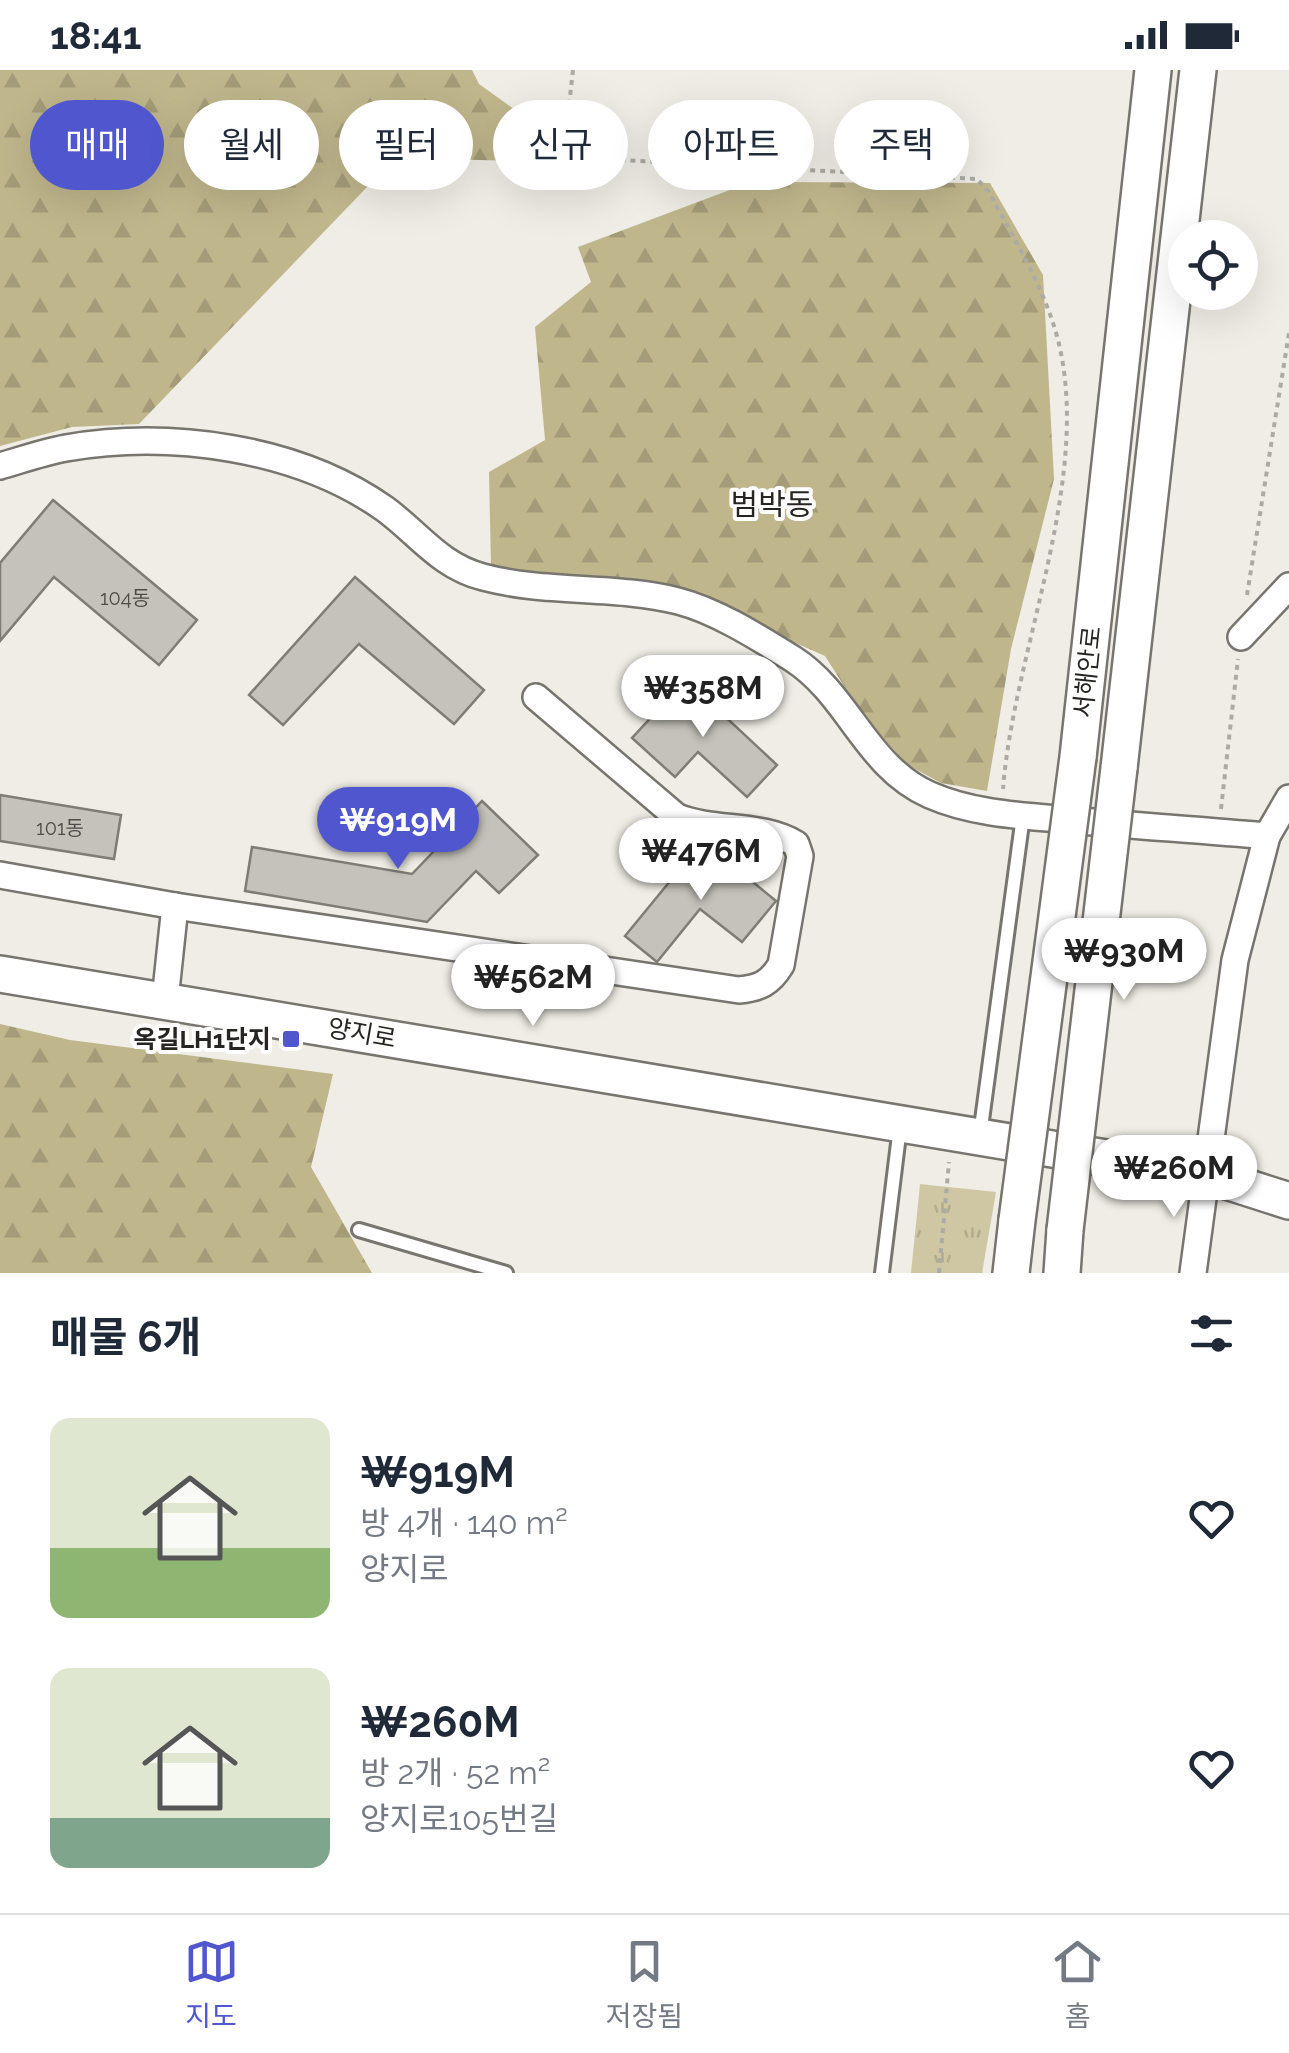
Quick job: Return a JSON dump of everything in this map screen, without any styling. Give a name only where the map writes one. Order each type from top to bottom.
[{"type":"main road","name":"서해안로","points":[[1011,1273],[1078,756],[1153,70]]},
{"type":"main road","name":"서해안로","points":[[1062,1273],[1198,70]]},
{"type":"main road","name":"양지로","points":[[0,974],[1208,1175],[1289,1201]]},
{"type":"street","points":[[0,466],[66,448],[140,443],[224,447],[278,459],[332,480],[386,510],[450,564],[484,578],[680,601],[735,626],[796,661],[828,690],[870,748],[900,780],[934,797],[1012,815],[1267,836]]},
{"type":"street","points":[[1240,637],[1289,586]]},
{"type":"street","points":[[0,875],[175,906],[739,990],[772,980],[781,965],[800,856],[796,844],[782,835],[704,828],[678,817],[536,698]]},
{"type":"street","points":[[1194,1273],[1235,960],[1267,836],[1289,798]]},
{"type":"street","points":[[165,1000],[175,906]]},
{"type":"lane","points":[[966,1135],[1012,815]]},
{"type":"lane","points":[[882,1273],[901,1124]]},
{"type":"lane","points":[[359,1230],[506,1273]]},
{"type":"path","points":[[573,70],[568,124],[582,158],[977,179],[989,192],[1054,324],[1065,418],[1056,520],[1006,740],[1012,815]]},
{"type":"path","points":[[1219,832],[1240,637],[1289,333]]},
{"type":"path","points":[[939,1273],[966,1135]]},
{"type":"green space","points":[[0,70],[472,70],[479,84],[501,100],[493,100],[493,160],[473,160],[473,100],[339,100],[339,190],[364,190],[139,424],[72,427],[0,446]]},
{"type":"green space","points":[[814,182],[834,182],[834,190],[969,190],[969,183],[990,183],[1043,275],[1054,479],[1011,649],[987,791],[941,783],[906,764],[862,714],[825,656],[683,593],[491,566],[489,472],[545,440],[535,327],[591,282],[578,247],[730,190],[814,190]]},
{"type":"green space","points":[[0,1024],[70,1040],[333,1074],[311,1167],[372,1273],[0,1273]]},
{"type":"green space","points":[[920,1184],[996,1192],[982,1273],[911,1273]]},
{"type":"building","points":[[53,500],[197,620],[159,665],[54,577],[0,641],[0,563]]},
{"type":"building","points":[[355,577],[484,690],[454,724],[359,644],[283,725],[249,695]]},
{"type":"building","points":[[686,680],[777,765],[747,797],[698,752],[675,777],[632,738]]},
{"type":"building","points":[[0,795],[121,815],[114,859],[0,841]]},
{"type":"building","points":[[482,801],[538,855],[499,893],[476,871],[427,922],[245,891],[252,847],[412,874]]},
{"type":"building","points":[[703,841],[776,901],[742,942],[700,909],[657,962],[625,936]]},
{"type":"place","name":"옥길LH1단지","points":[[291,1039]]},
{"type":"district","name":"범박동","points":[[772,505]]}]
